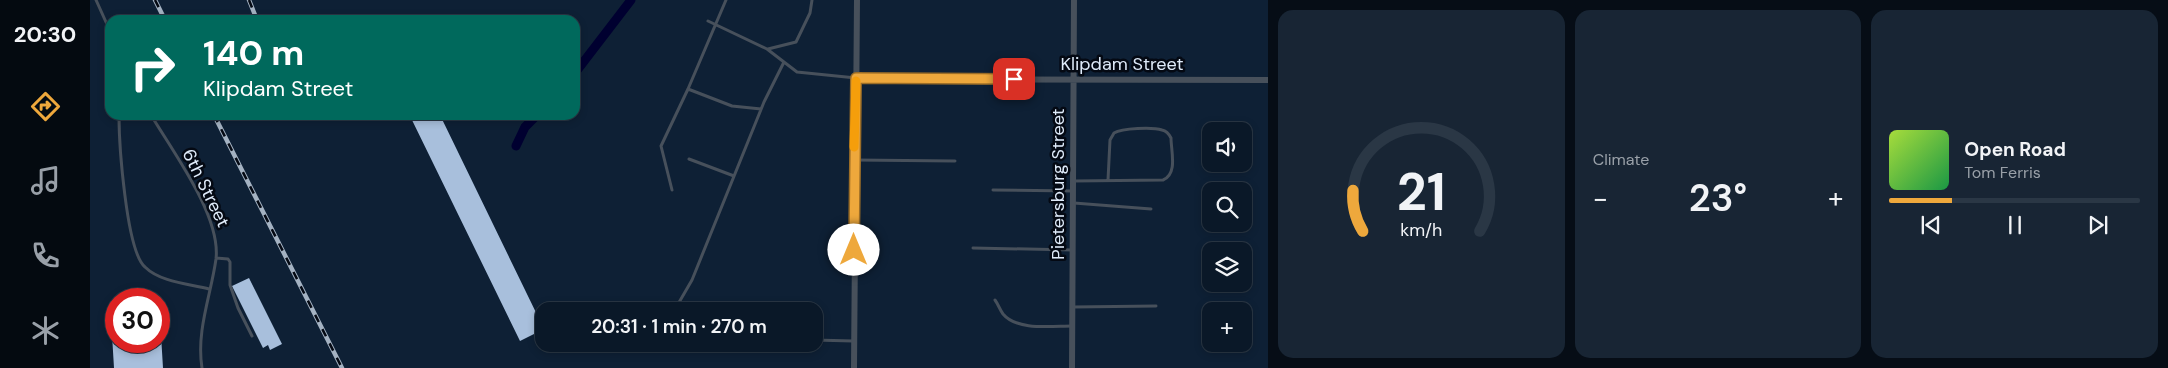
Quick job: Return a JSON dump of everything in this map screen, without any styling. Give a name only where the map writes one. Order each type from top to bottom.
[{"type":"street","points":[[854,368],[854,160],[857,0]]},
{"type":"street","name":"Pietersburg Street","points":[[1072,368],[1074,0]]},
{"type":"street","name":"Klipdam Street","points":[[856,78],[1268,80]]},
{"type":"lane","points":[[96,0],[105,20]]},
{"type":"lane","points":[[672,190],[661,146],[726,0]]},
{"type":"lane","points":[[767,49],[796,42],[810,13],[812,0]]},
{"type":"lane","points":[[708,20],[767,49],[797,72],[856,78]]},
{"type":"lane","points":[[679,302],[692,280],[761,109],[784,62]]},
{"type":"lane","points":[[688,89],[732,106],[761,109]]},
{"type":"lane","points":[[119,120],[126,201],[132,240],[140,262],[150,272],[168,279],[209,289]]},
{"type":"lane","name":"6th Street","points":[[154,120],[211,221],[216,239],[216,258],[209,289],[200,354],[202,368]]},
{"type":"lane","points":[[1074,181],[1163,180],[1168,178],[1171,175],[1172,166],[1171,138],[1168,133],[1160,129],[1124,130],[1114,133],[1110,140],[1108,180]]},
{"type":"lane","points":[[689,159],[734,176]]},
{"type":"lane","points":[[854,160],[955,161]]},
{"type":"lane","points":[[993,190],[1074,191]]},
{"type":"lane","points":[[1074,203],[1151,209]]},
{"type":"lane","points":[[973,248],[1074,250]]},
{"type":"lane","points":[[216,258],[228,259],[230,262],[230,285],[252,336]]},
{"type":"lane","points":[[995,300],[1003,314],[1014,322],[1073,326]]},
{"type":"lane","points":[[1073,307],[1156,306]]},
{"type":"lane","points":[[823,340],[854,341]]},
{"type":"building","points":[[412,120],[442,120],[535,310],[535,334],[520,341]]},
{"type":"building","points":[[249,278],[282,344],[270,350],[268,345],[263,348],[232,286]]},
{"type":"building","points":[[113,353],[162,353],[163,368],[114,368]]},
{"type":"waterway","points":[[580,66],[631,0]]},
{"type":"waterway","points":[[516,146],[525,127],[532,120]]},
{"type":"railway","points":[[155,0],[162,15]]},
{"type":"railway","points":[[249,0],[255,15]]},
{"type":"railway","points":[[217,120],[342,368]]},
{"type":"slow traffic","points":[[854,147],[856,81]]},
{"type":"route","points":[[854,250],[856,78],[1014,79]]}]
